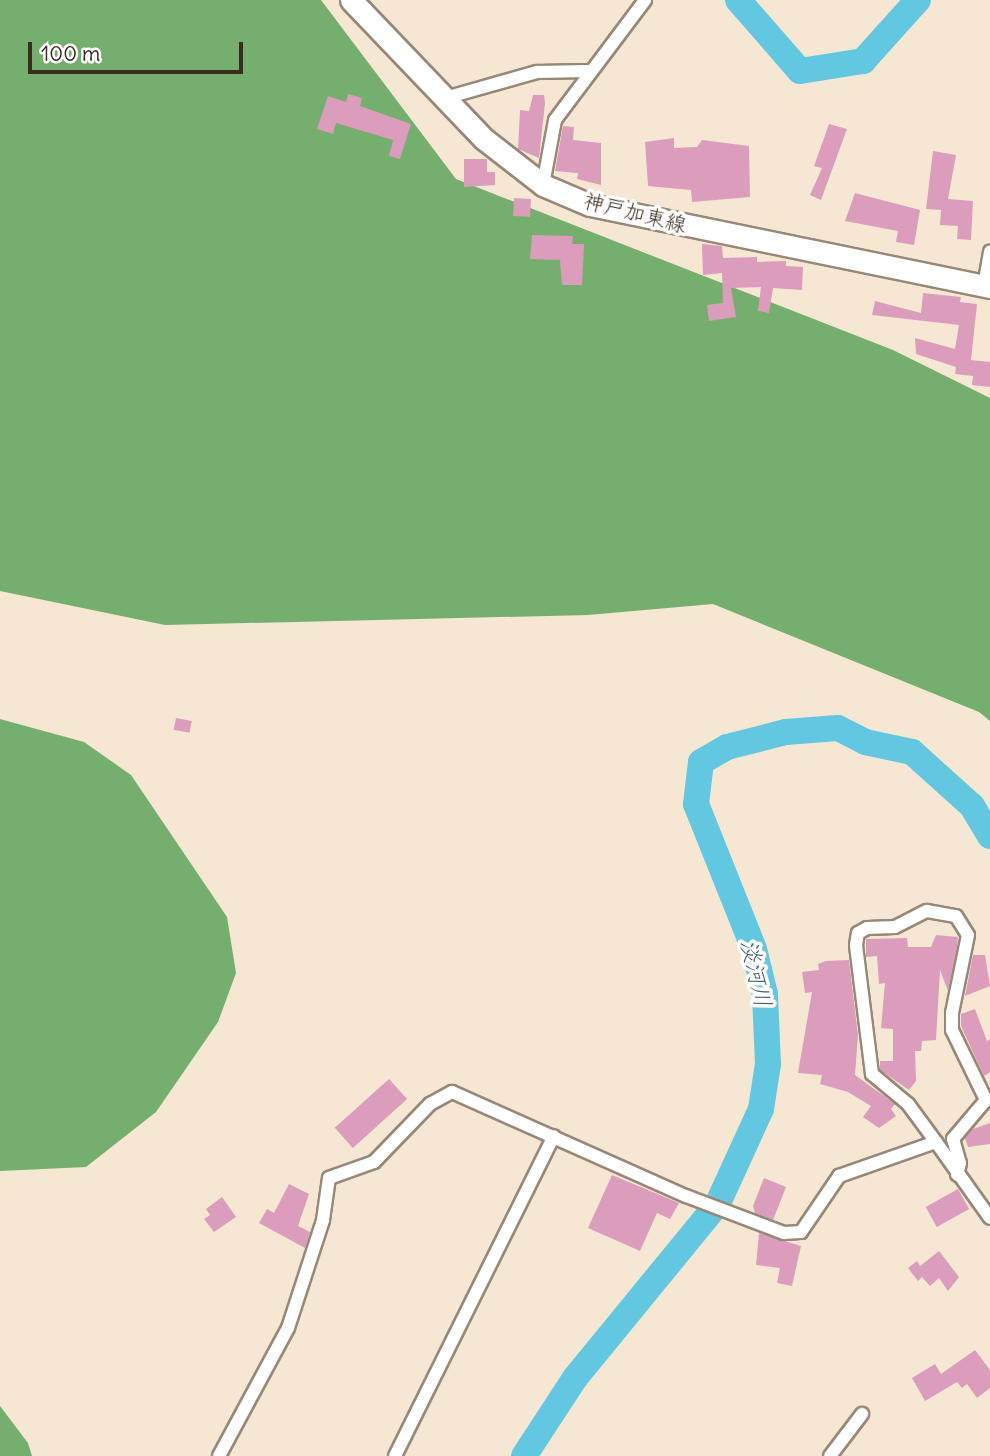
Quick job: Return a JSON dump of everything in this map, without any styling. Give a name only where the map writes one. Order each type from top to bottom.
[{"type":"main road","name":"神戸加東線","points":[[351,0],[484,139],[543,185],[590,205],[987,286]]},
{"type":"street","points":[[543,185],[555,120],[588,71],[645,0]]},
{"type":"street","points":[[445,98],[537,72],[588,71]]},
{"type":"street","points":[[987,286],[990,253]]},
{"type":"street","points":[[957,1175],[960,1163],[953,1139],[986,1100],[952,1030],[968,935],[956,916],[927,911],[895,927],[867,928],[858,933],[856,945],[872,1074],[908,1104],[957,1175],[990,1218]]},
{"type":"street","points":[[219,1456],[288,1328],[323,1220],[329,1178],[374,1162],[430,1104],[452,1092],[686,1196],[784,1233],[801,1232],[839,1176],[936,1142]]},
{"type":"street","points":[[395,1456],[554,1136]]},
{"type":"street","points":[[830,1456],[862,1414]]},
{"type":"green space","points":[[0,0],[321,0],[456,179],[893,350],[990,398],[990,721],[979,712],[713,604],[588,615],[165,625],[0,591]]},
{"type":"green space","points":[[0,719],[84,742],[131,775],[227,917],[236,973],[218,1022],[156,1112],[86,1167],[0,1171]]},
{"type":"green space","points":[[0,1406],[28,1443],[32,1456],[0,1456]]},
{"type":"building","points":[[348,94],[362,98],[360,106],[411,124],[400,159],[389,156],[393,140],[336,123],[333,134],[317,129],[328,96],[346,102]]},
{"type":"building","points":[[533,95],[544,95],[545,103],[539,158],[518,149],[520,110],[529,111]]},
{"type":"building","points":[[829,124],[847,129],[821,200],[810,195],[822,168],[814,166]]},
{"type":"building","points":[[563,126],[574,127],[573,140],[601,143],[601,185],[577,179],[578,173],[555,171]]},
{"type":"building","points":[[674,138],[674,148],[697,147],[702,140],[749,146],[750,197],[692,202],[691,190],[648,186],[645,142]]},
{"type":"building","points":[[933,151],[956,155],[948,199],[973,201],[971,240],[957,239],[958,226],[940,225],[941,210],[926,209]]},
{"type":"building","points":[[464,159],[487,159],[487,172],[495,172],[495,185],[464,187]]},
{"type":"building","points":[[855,193],[920,210],[914,245],[896,242],[898,231],[845,221]]},
{"type":"building","points":[[514,198],[531,199],[530,217],[513,216]]},
{"type":"building","points":[[532,235],[573,236],[572,244],[584,244],[582,285],[562,285],[560,260],[530,259]]},
{"type":"building","points":[[702,244],[722,246],[723,258],[757,257],[757,262],[786,261],[786,266],[803,267],[802,290],[773,288],[769,313],[758,311],[761,287],[731,288],[736,317],[709,321],[707,305],[723,303],[722,273],[703,275]]},
{"type":"building","points":[[923,293],[961,297],[960,302],[977,304],[971,360],[990,362],[990,387],[972,385],[973,376],[955,374],[956,367],[916,354],[915,338],[955,349],[959,325],[872,315],[875,301],[921,313]]},
{"type":"building","points":[[176,718],[192,721],[189,733],[174,730]]},
{"type":"building","points":[[936,935],[958,937],[957,947],[948,991],[940,970],[936,1040],[922,1041],[921,1051],[915,1051],[916,1081],[909,1090],[880,1070],[880,1061],[893,1061],[893,1029],[881,1028],[885,983],[879,984],[877,956],[866,957],[866,939],[907,938],[908,947],[931,947]]},
{"type":"building","points":[[973,955],[985,955],[990,986],[965,996]]},
{"type":"building","points":[[849,960],[858,1035],[855,1075],[895,1104],[891,1109],[896,1116],[879,1128],[863,1117],[871,1106],[848,1092],[820,1084],[822,1075],[798,1073],[812,992],[805,993],[802,972],[819,970],[818,964],[826,961]]},
{"type":"building","points":[[975,1009],[987,1041],[990,1039],[990,1072],[984,1076],[961,1026],[961,1014]]},
{"type":"building","points":[[389,1079],[407,1099],[353,1148],[335,1128]]},
{"type":"building","points":[[990,1123],[990,1144],[968,1147],[965,1138],[973,1129]]},
{"type":"building","points":[[612,1175],[679,1203],[670,1219],[657,1213],[640,1251],[588,1228]]},
{"type":"building","points":[[764,1178],[786,1187],[773,1220],[755,1213],[753,1206]]},
{"type":"building","points":[[289,1184],[309,1194],[298,1226],[310,1232],[305,1248],[259,1223],[267,1209],[274,1213]]},
{"type":"building","points":[[958,1189],[969,1209],[937,1227],[926,1207]]},
{"type":"building","points":[[222,1197],[236,1217],[214,1232],[204,1219],[210,1215],[206,1209]]},
{"type":"building","points":[[759,1233],[801,1246],[792,1286],[777,1283],[780,1268],[756,1265]]},
{"type":"building","points":[[939,1251],[959,1277],[948,1291],[939,1278],[930,1286],[922,1277],[918,1281],[908,1268],[917,1261],[920,1266]]},
{"type":"building","points":[[975,1350],[990,1370],[990,1388],[977,1398],[967,1384],[962,1388],[957,1382],[925,1401],[912,1378],[935,1364],[941,1374]]},
{"type":"waterway","points":[[738,0],[800,71],[863,61],[918,0]]},
{"type":"waterway","name":"淡河川","points":[[524,1456],[575,1378],[718,1203],[761,1109],[768,1064],[765,994],[754,949],[696,804],[701,762],[727,747],[786,732],[838,728],[865,742],[912,752],[972,806],[990,836]]}]
